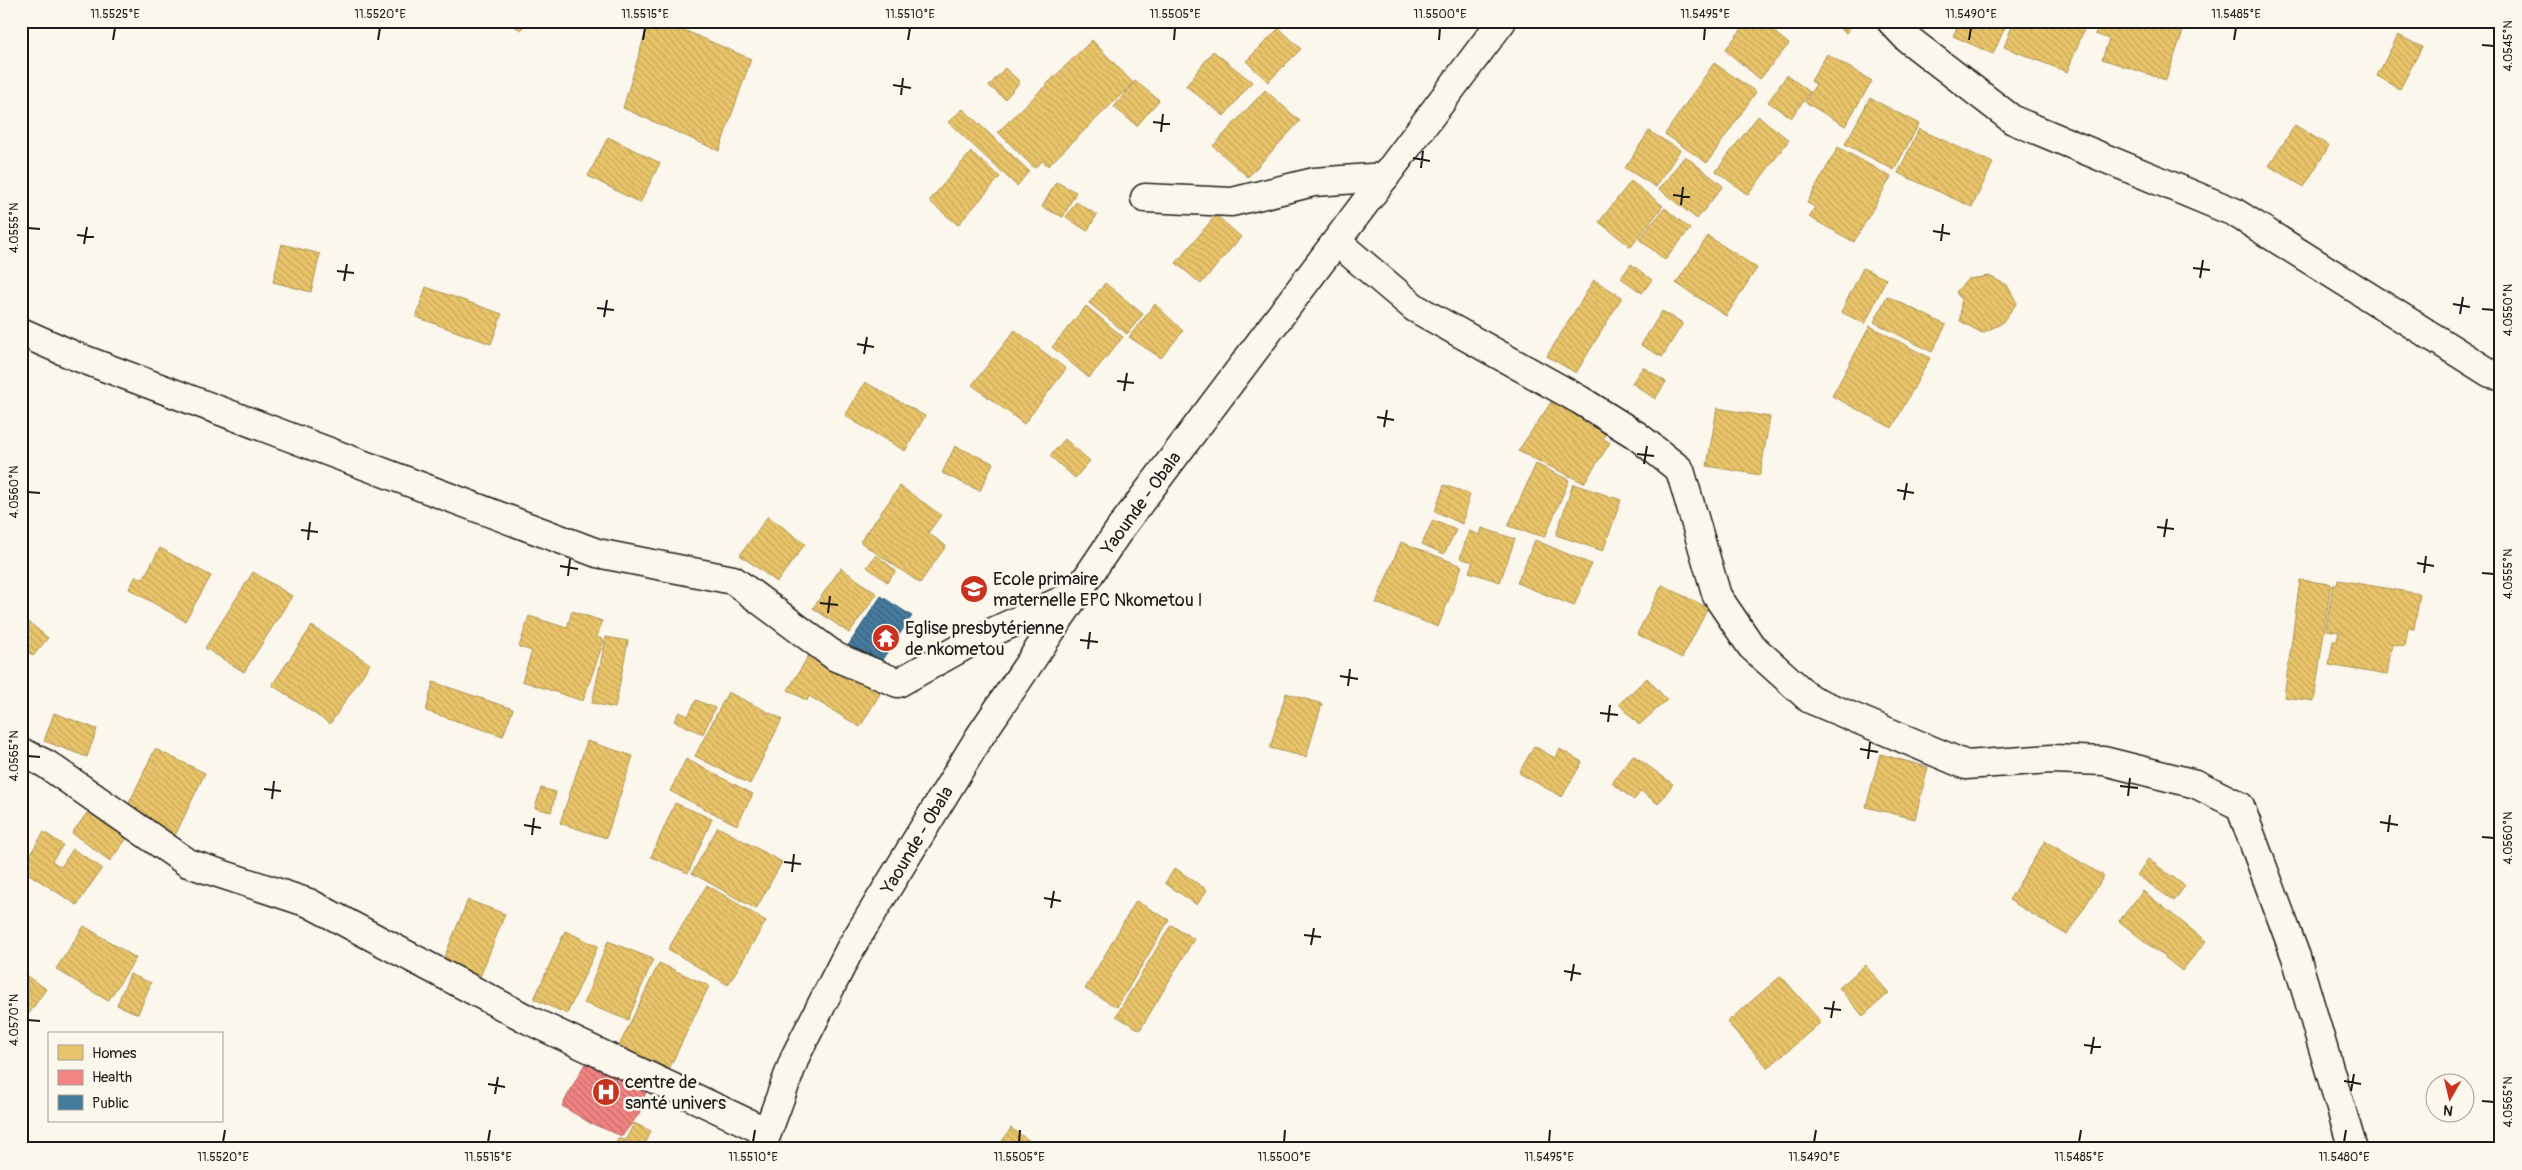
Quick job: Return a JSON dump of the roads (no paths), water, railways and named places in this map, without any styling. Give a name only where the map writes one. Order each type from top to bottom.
[{"type":"main road","name":"Yaounde - Obala","points":[[764,1140],[796,1055],[850,949],[980,736],[1122,526],[1502,21]]},
{"type":"main road","points":[[1891,21],[1908,39],[2013,120],[2234,212],[2490,373],[2501,375]]},
{"type":"main road","points":[[1145,198],[1232,202],[1314,182],[1386,177]]},
{"type":"main road","points":[[1336,242],[1415,308],[1596,410],[1636,435],[1680,470],[1717,596],[1750,646],[1810,699],[1966,764],[2052,759],[2104,761],[2196,784],[2240,806],[2296,957],[2353,1149]]},
{"type":"main road","points":[[21,332],[75,356],[597,553],[733,580],[836,658],[898,683],[973,641],[1076,594]]},
{"type":"main road","points":[[21,752],[46,764],[188,863],[309,903],[529,1020],[764,1140]]},
{"type":"place","name":"Ecole primaire maternelle EPC Nkometou I","points":[[974,589]]},
{"type":"place","name":"Eglise presbytérienne de nkometou","points":[[886,638]]},
{"type":"place","name":"centre de santé univers","points":[[606,1092]]}]
